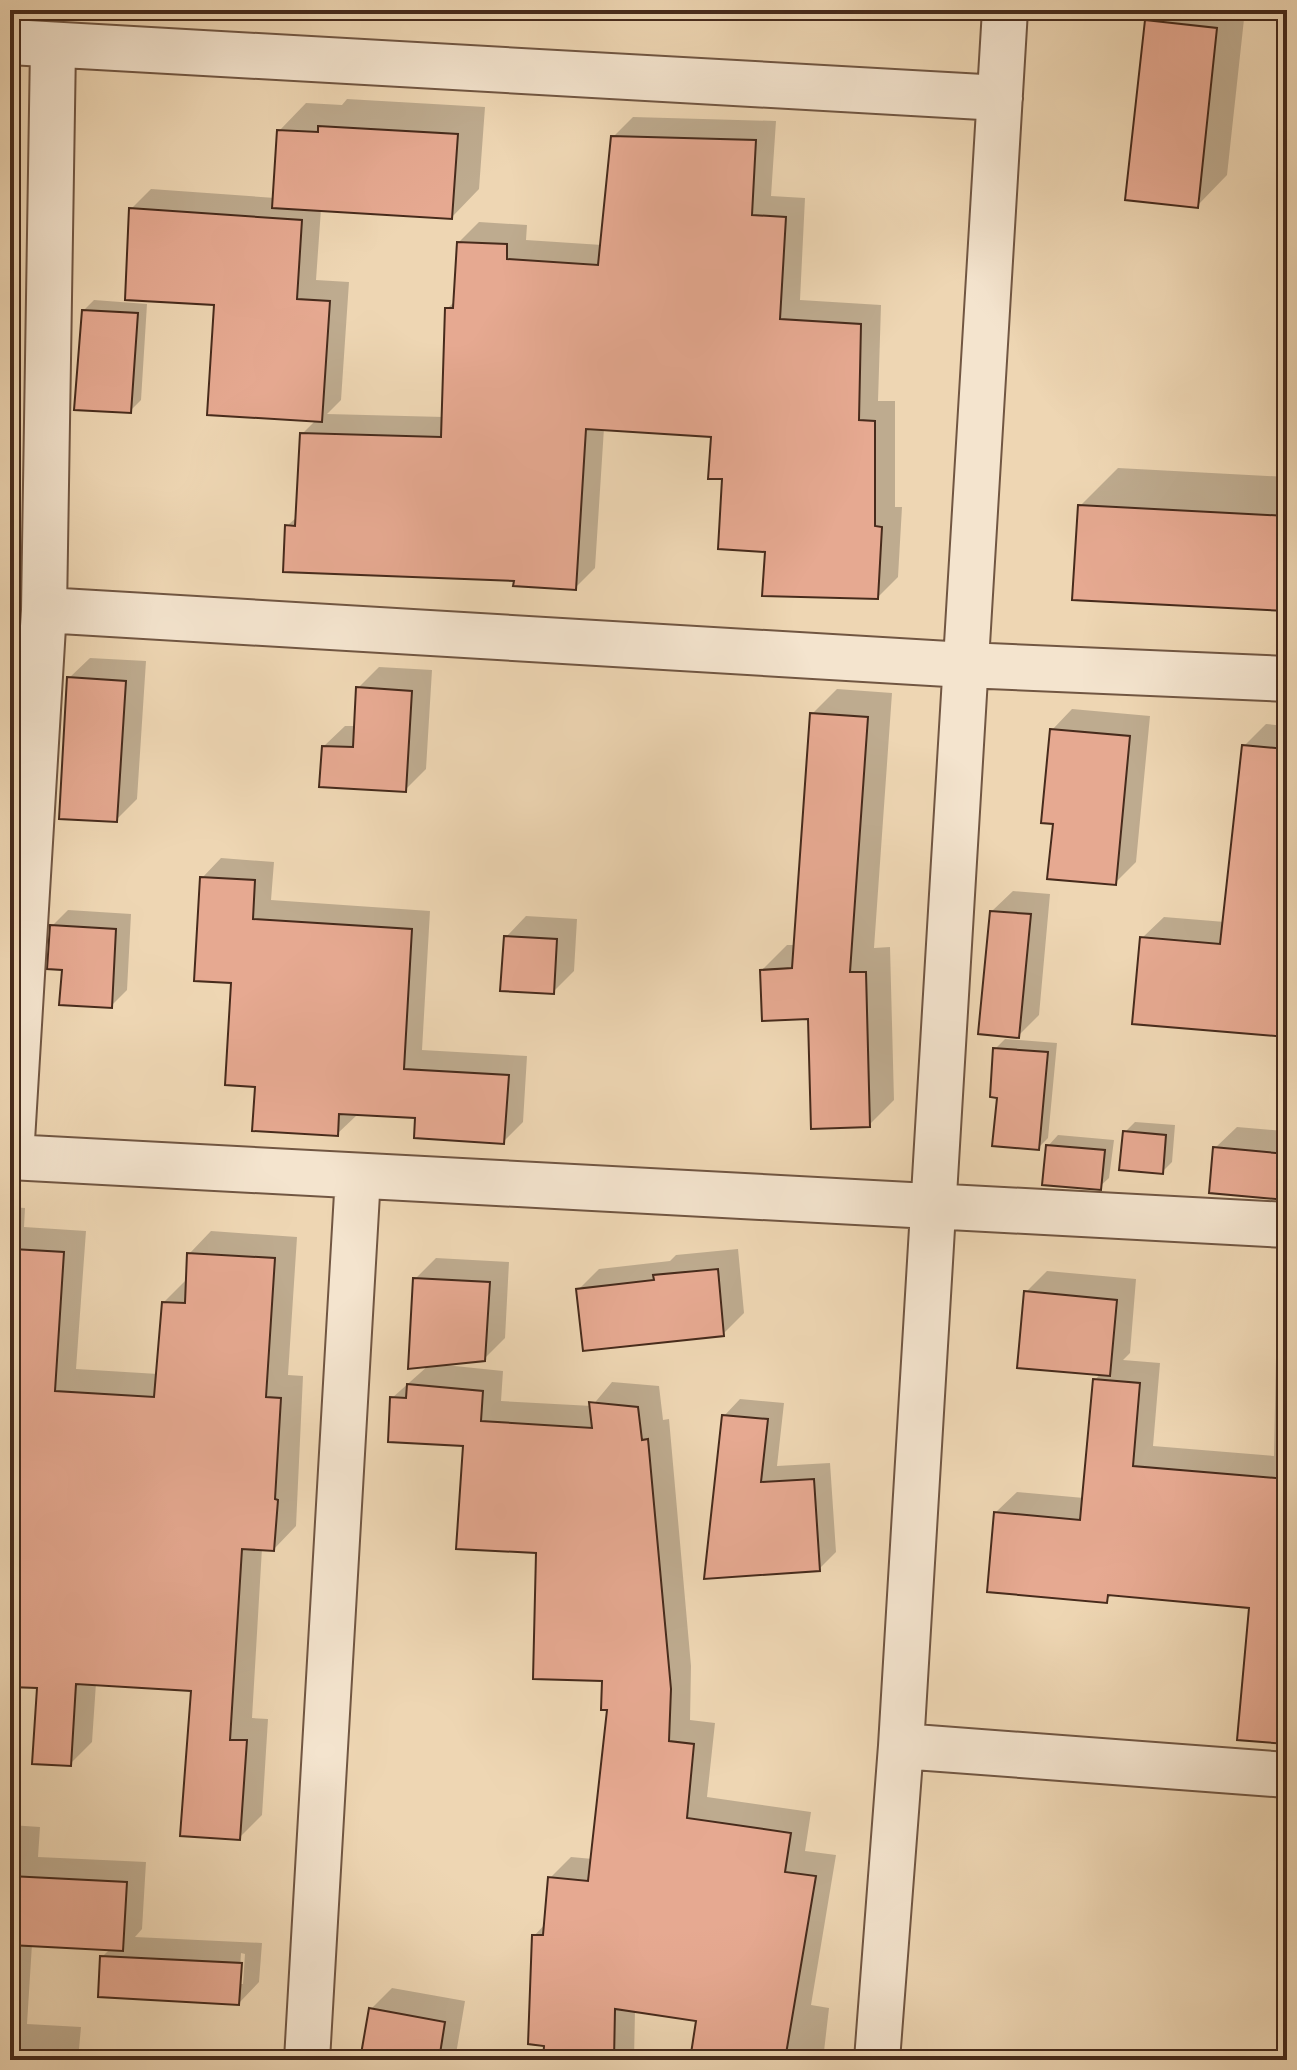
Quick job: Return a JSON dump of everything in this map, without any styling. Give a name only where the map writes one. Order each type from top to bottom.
[{"type":"street","points":[[877,2060],[901,1746],[1005,10]]},
{"type":"street","points":[[10,42],[53,47],[1000,98]]},
{"type":"street","points":[[53,47],[44,610],[11,1157],[1287,1225]]},
{"type":"street","points":[[44,610],[965,665],[1287,679]]},
{"type":"street","points":[[307,2060],[358,1176]]},
{"type":"street","points":[[901,1746],[1287,1775]]},
{"type":"building","points":[[1145,20],[1217,28],[1198,208],[1125,200]]},
{"type":"building","points":[[318,126],[458,134],[452,219],[272,208],[277,130],[318,132]]},
{"type":"building","points":[[611,136],[756,140],[752,215],[786,217],[780,319],[861,324],[859,420],[875,421],[875,526],[882,527],[878,599],[762,596],[765,552],[718,549],[722,479],[708,479],[711,437],[586,429],[576,590],[513,586],[514,581],[283,572],[285,525],[295,526],[300,433],[441,437],[445,308],[453,308],[457,242],[507,244],[507,259],[598,265]]},
{"type":"building","points":[[129,208],[302,220],[297,299],[330,301],[322,422],[207,415],[214,305],[125,300]]},
{"type":"building","points":[[82,310],[138,313],[131,413],[74,410]]},
{"type":"building","points":[[1078,505],[1287,516],[1287,611],[1072,600]]},
{"type":"building","points":[[67,677],[126,681],[117,822],[59,819]]},
{"type":"building","points":[[356,687],[412,691],[406,792],[319,787],[322,746],[353,747]]},
{"type":"building","points":[[810,713],[868,717],[850,972],[866,972],[870,1127],[811,1129],[808,1019],[762,1021],[760,970],[792,968]]},
{"type":"building","points":[[1050,729],[1130,736],[1116,885],[1047,879],[1053,824],[1041,823]]},
{"type":"building","points":[[1242,745],[1287,749],[1287,867],[1282,910],[1287,910],[1287,1037],[1132,1024],[1140,937],[1220,944]]},
{"type":"building","points":[[200,877],[255,880],[253,919],[412,929],[404,1069],[509,1075],[504,1144],[414,1138],[415,1118],[339,1114],[338,1136],[252,1131],[255,1087],[225,1085],[231,983],[194,981]]},
{"type":"building","points":[[990,911],[1031,914],[1019,1038],[978,1034]]},
{"type":"building","points":[[50,925],[116,929],[112,1008],[59,1005],[62,970],[47,969]]},
{"type":"building","points":[[504,936],[557,939],[554,994],[500,991]]},
{"type":"building","points":[[993,1048],[1048,1052],[1039,1150],[992,1146],[997,1098],[990,1097]]},
{"type":"building","points":[[1123,1131],[1166,1135],[1163,1174],[1119,1170]]},
{"type":"building","points":[[1046,1145],[1105,1150],[1101,1190],[1042,1185]]},
{"type":"building","points":[[1213,1147],[1287,1154],[1287,1200],[1209,1193]]},
{"type":"building","points":[[13,1249],[64,1252],[55,1391],[154,1397],[162,1302],[185,1303],[187,1253],[275,1258],[266,1397],[281,1398],[275,1499],[278,1500],[274,1551],[242,1549],[230,1740],[247,1740],[240,1840],[180,1836],[191,1691],[76,1684],[71,1766],[32,1764],[37,1688],[10,1687]]},
{"type":"building","points":[[718,1269],[724,1336],[583,1351],[576,1289],[654,1280],[653,1275]]},
{"type":"building","points":[[413,1278],[490,1282],[485,1361],[408,1369]]},
{"type":"building","points":[[1024,1291],[1117,1300],[1110,1376],[1017,1368]]},
{"type":"building","points":[[1093,1379],[1140,1383],[1133,1466],[1287,1479],[1287,1744],[1237,1740],[1249,1608],[1108,1595],[1107,1603],[987,1592],[994,1512],[1080,1520]]},
{"type":"building","points":[[407,1384],[483,1391],[481,1421],[592,1428],[589,1402],[638,1407],[642,1440],[648,1439],[671,1689],[669,1741],[694,1744],[687,1818],[791,1833],[785,1872],[816,1876],[785,2060],[690,2060],[696,2021],[615,2009],[614,2060],[543,2060],[544,2046],[528,2044],[532,1935],[543,1935],[548,1877],[588,1881],[607,1710],[601,1710],[602,1681],[533,1679],[536,1553],[456,1549],[463,1446],[388,1442],[390,1397],[406,1398]]},
{"type":"building","points":[[722,1415],[768,1419],[761,1482],[814,1479],[820,1571],[704,1579]]},
{"type":"building","points":[[10,1876],[127,1882],[123,1951],[10,1945]]},
{"type":"building","points":[[100,1956],[242,1963],[239,2005],[98,1997]]},
{"type":"building","points":[[369,2008],[445,2022],[439,2060],[360,2060]]}]
